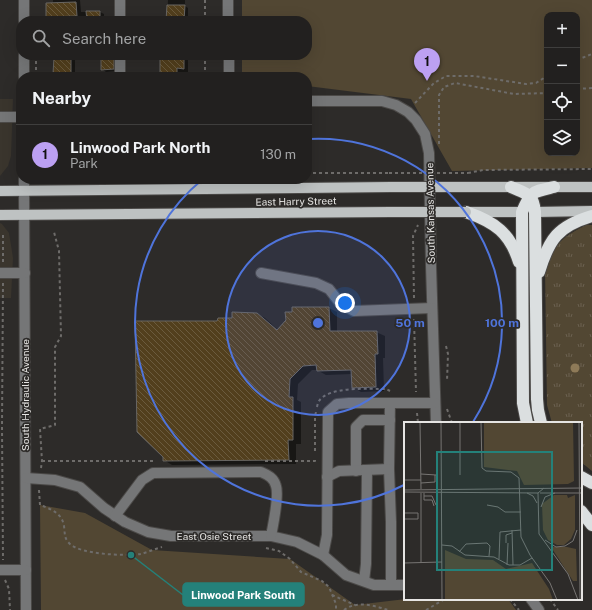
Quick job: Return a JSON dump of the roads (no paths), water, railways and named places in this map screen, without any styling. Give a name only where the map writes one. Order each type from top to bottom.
[{"type":"highway","points":[[511,187],[528,194],[534,200],[537,404],[541,422]]},
{"type":"highway","points":[[527,422],[523,403],[522,212],[527,200],[534,192],[554,187]]},
{"type":"highway","points":[[466,212],[482,217],[496,226],[507,236],[515,249],[523,274]]},
{"type":"highway","points":[[536,282],[544,256],[551,242],[560,231],[571,223],[592,216]]},
{"type":"highway","points":[[582,478],[592,483]]},
{"type":"highway","points":[[582,512],[592,524]]},
{"type":"main road","name":"East Harry Street","points":[[0,191],[391,187],[592,187]]},
{"type":"main road","name":"East Harry Street","points":[[535,212],[592,211]]},
{"type":"main road","name":"East Harry Street","points":[[0,215],[522,212]]},
{"type":"street","points":[[24,0],[24,16]]},
{"type":"street","points":[[120,0],[120,16]]},
{"type":"street","points":[[228,0],[228,16]]},
{"type":"street","points":[[24,60],[24,72]]},
{"type":"street","points":[[120,60],[120,72]]},
{"type":"street","points":[[229,60],[229,72]]},
{"type":"street","name":"South Kansas Avenue","points":[[312,101],[382,101],[396,105],[408,112],[416,120],[425,134],[429,153],[436,422]]},
{"type":"street","points":[[0,117],[16,117]]},
{"type":"street","name":"South Hydraulic Avenue","points":[[24,184],[26,610]]},
{"type":"street","name":"East Harry Street","points":[[522,212],[535,212]]},
{"type":"street","points":[[2,273],[24,273]]},
{"type":"street","points":[[261,273],[316,283],[329,289],[340,303],[354,311],[432,308]]},
{"type":"street","points":[[390,403],[389,469],[391,585]]},
{"type":"street","points":[[323,555],[327,535],[328,412],[337,404],[435,403]]},
{"type":"street","points":[[364,581],[366,564],[361,470],[356,427],[363,420],[390,420]]},
{"type":"street","points":[[327,476],[339,471],[389,469]]},
{"type":"street","points":[[116,516],[142,480],[153,473],[261,472],[270,476],[277,487],[275,516],[271,536]]},
{"type":"street","name":"East Osie Street","points":[[26,478],[56,480],[80,487],[104,508],[125,522],[148,532],[171,536],[271,536],[297,542],[323,555],[346,575],[374,585],[404,585]]},
{"type":"street","points":[[2,570],[26,570]]},
{"type":"street","points":[[532,600],[539,610]]},
{"type":"place","name":"Linwood Park North","points":[[427,81]]},
{"type":"place","name":"Linwood Park South","points":[[131,555]]}]
